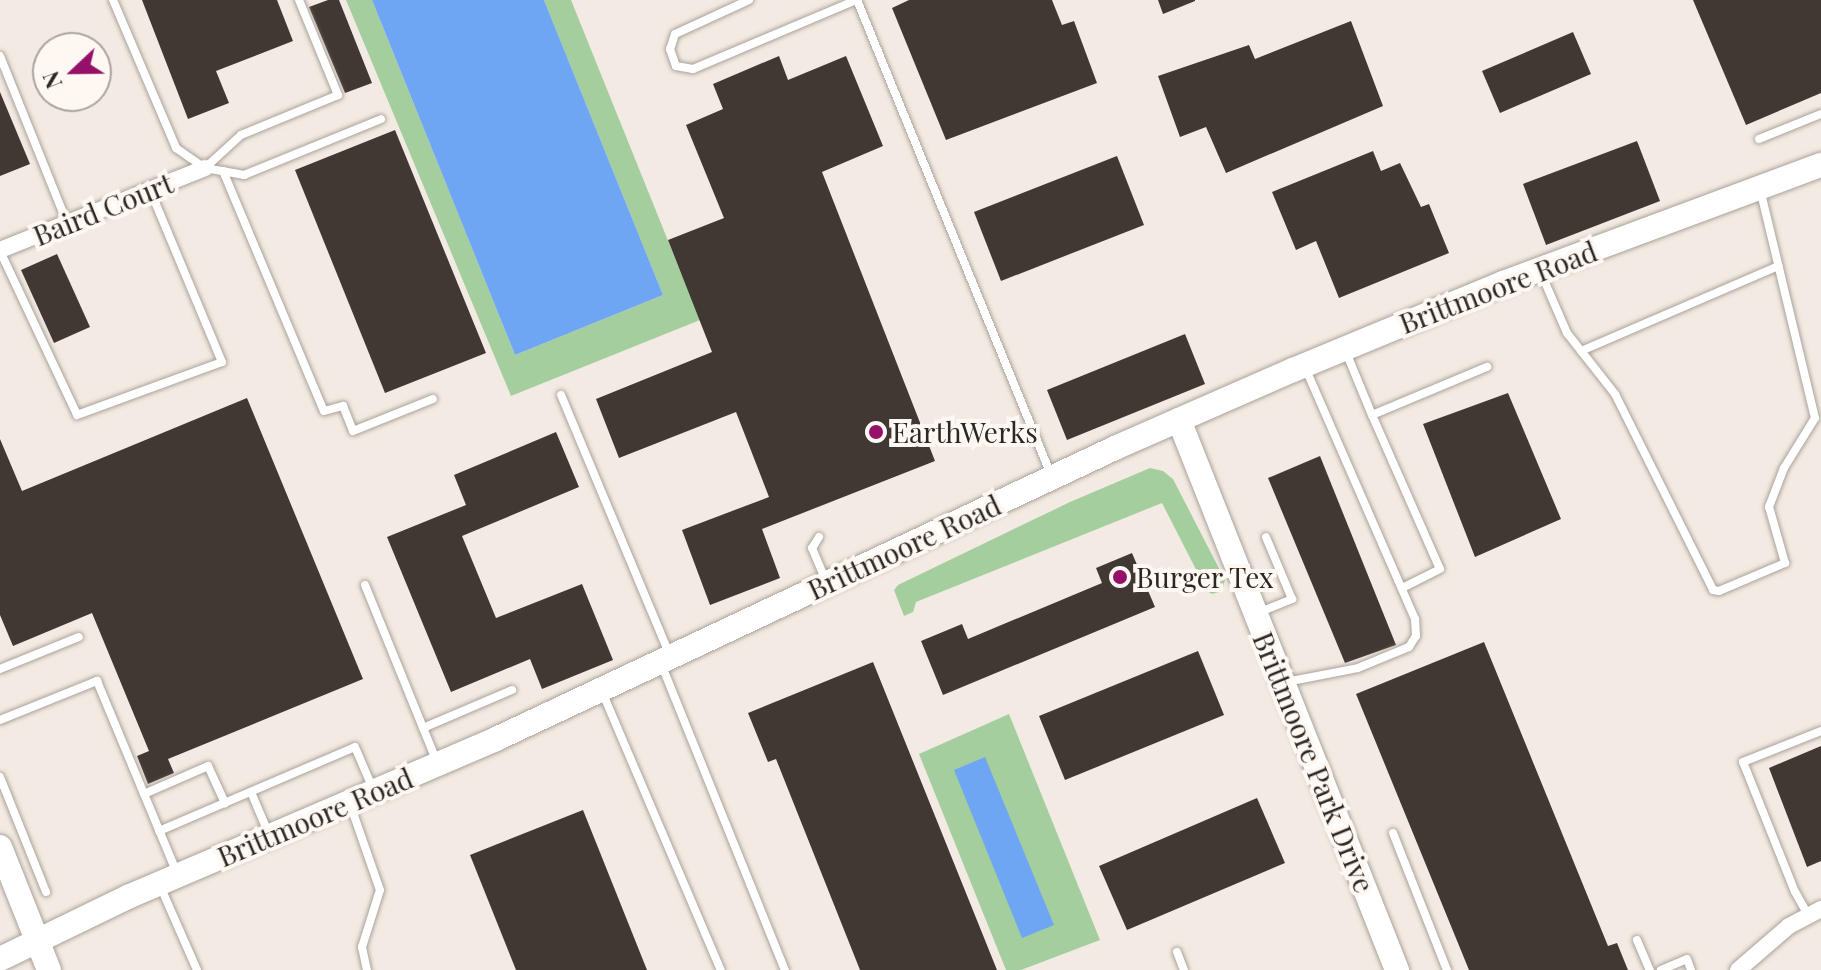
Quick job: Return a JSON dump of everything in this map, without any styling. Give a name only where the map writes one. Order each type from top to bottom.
[{"type":"main road","name":"Brittmoore Road","points":[[4,956],[168,880],[438,765],[1052,477],[1304,365],[1540,270],[1821,165]]},
{"type":"main road","name":"Brittmoore Park Drive","points":[[1179,420],[1397,970]]},
{"type":"main road","points":[[0,847],[49,970]]},
{"type":"street","name":"Baird Court","points":[[0,250],[205,168]]},
{"type":"street","points":[[1738,970],[1789,926],[1815,912]]},
{"type":"lane","points":[[113,0],[176,148],[205,168],[244,175],[381,119]]},
{"type":"lane","points":[[205,168],[241,135],[338,95],[299,0]]},
{"type":"lane","points":[[749,0],[675,34],[670,49],[676,66],[693,69],[856,0],[1052,477]]},
{"type":"lane","points":[[0,56],[67,223]]},
{"type":"lane","points":[[1759,139],[1821,114]]},
{"type":"lane","points":[[223,171],[324,411],[343,406],[353,431],[433,399]]},
{"type":"lane","points":[[1540,270],[1567,333],[1615,394],[1713,590],[1719,591],[1785,563],[1769,507],[1784,468],[1815,418],[1759,188]]},
{"type":"lane","points":[[0,250],[77,415],[222,362],[150,190]]},
{"type":"lane","points":[[1581,351],[1778,266]]},
{"type":"lane","points":[[1344,348],[1440,569],[1402,588]]},
{"type":"lane","points":[[1282,685],[1312,675],[1341,674],[1409,647],[1416,636],[1415,619],[1304,365]]},
{"type":"lane","points":[[1372,415],[1487,367]]},
{"type":"lane","points":[[561,395],[785,970]]},
{"type":"lane","points":[[819,537],[812,548],[827,584]]},
{"type":"lane","points":[[1255,614],[1292,599],[1266,537]]},
{"type":"lane","points":[[365,585],[438,765]]},
{"type":"lane","points":[[0,669],[79,637]]},
{"type":"lane","points":[[0,720],[97,681],[159,831],[168,880],[197,970]]},
{"type":"lane","points":[[601,689],[721,970]]},
{"type":"lane","points":[[423,728],[512,690]]},
{"type":"lane","points":[[1815,912],[1795,892],[1743,762],[1821,731]]},
{"type":"lane","points":[[159,831],[355,747],[375,793]]},
{"type":"lane","points":[[144,794],[208,766],[225,803]]},
{"type":"lane","points":[[0,777],[46,892]]},
{"type":"lane","points":[[251,792],[271,836]]},
{"type":"lane","points":[[350,803],[380,890],[362,947],[367,970]]},
{"type":"lane","points":[[1393,833],[1447,970]]},
{"type":"lane","points":[[1637,940],[1650,970]]},
{"type":"lane","points":[[1177,952],[1184,970]]},
{"type":"lane","points":[[1661,970],[1687,959],[1691,970]]},
{"type":"green space","points":[[346,0],[372,0],[515,355],[663,295],[544,0],[571,0],[700,320],[511,396]]},
{"type":"green space","points":[[1150,468],[1163,471],[1173,479],[1225,580],[1222,591],[1212,594],[1207,591],[1162,503],[916,602],[913,612],[904,616],[894,590],[898,585],[1070,502]]},
{"type":"green space","points":[[1009,714],[1100,940],[1021,970],[1006,970],[919,754]]},
{"type":"water","points":[[372,0],[544,0],[663,295],[515,355]]},
{"type":"water","points":[[985,757],[1054,925],[1022,938],[954,770]]},
{"type":"building","points":[[142,0],[277,0],[293,41],[216,71],[229,103],[188,119]]},
{"type":"building","points":[[328,0],[339,0],[372,83],[345,93],[309,7]]},
{"type":"building","points":[[909,0],[1052,0],[1062,25],[1074,21],[1097,83],[946,140],[892,8]]},
{"type":"building","points":[[1158,0],[1195,0],[1195,1],[1163,14]]},
{"type":"building","points":[[1693,0],[1821,0],[1821,93],[1746,125]]},
{"type":"building","points":[[1351,21],[1383,106],[1226,173],[1206,127],[1180,137],[1158,76],[1249,45],[1255,59]]},
{"type":"building","points":[[1573,32],[1591,74],[1500,113],[1482,71]]},
{"type":"building","points":[[779,56],[788,80],[846,56],[883,146],[822,172],[935,461],[762,529],[780,578],[710,605],[682,530],[769,497],[736,412],[619,458],[596,399],[712,352],[668,240],[724,218],[686,125],[723,109],[713,84]]},
{"type":"building","points":[[0,92],[30,164],[0,176]]},
{"type":"building","points":[[395,130],[486,353],[385,393],[295,170]]},
{"type":"building","points":[[1637,141],[1660,201],[1546,245],[1523,184]]},
{"type":"building","points":[[1373,151],[1381,171],[1400,163],[1421,207],[1429,204],[1449,253],[1339,298],[1316,241],[1296,250],[1272,192]]},
{"type":"building","points":[[1117,156],[1144,225],[1001,281],[974,212]]},
{"type":"building","points":[[57,254],[90,327],[54,343],[21,270]]},
{"type":"building","points":[[1185,334],[1205,384],[1067,440],[1047,390]]},
{"type":"building","points":[[1508,393],[1561,519],[1475,557],[1423,424]]},
{"type":"building","points":[[247,398],[363,679],[168,759],[174,773],[148,784],[137,756],[149,751],[92,613],[13,646],[0,615],[0,439],[22,491]]},
{"type":"building","points":[[556,432],[579,487],[462,536],[496,618],[582,584],[613,660],[542,689],[530,659],[451,692],[387,537],[466,505],[454,475]]},
{"type":"building","points":[[1320,456],[1396,645],[1345,663],[1268,478]]},
{"type":"building","points":[[1132,553],[1155,607],[943,695],[921,641],[962,624],[968,639],[1102,583],[1096,568]]},
{"type":"building","points":[[1484,642],[1608,946],[1617,943],[1628,970],[1469,970],[1356,694]]},
{"type":"building","points":[[1198,651],[1224,715],[1065,780],[1039,716]]},
{"type":"building","points":[[873,662],[997,970],[860,970],[776,759],[768,762],[748,713]]},
{"type":"building","points":[[1821,746],[1821,861],[1807,867],[1769,768]]},
{"type":"building","points":[[1257,798],[1285,863],[1127,930],[1099,866]]},
{"type":"building","points":[[583,810],[647,970],[516,970],[470,855]]},
{"type":"place","name":"EarthWerks","points":[[876,432]]},
{"type":"place","name":"Burger Tex","points":[[1120,577]]}]
